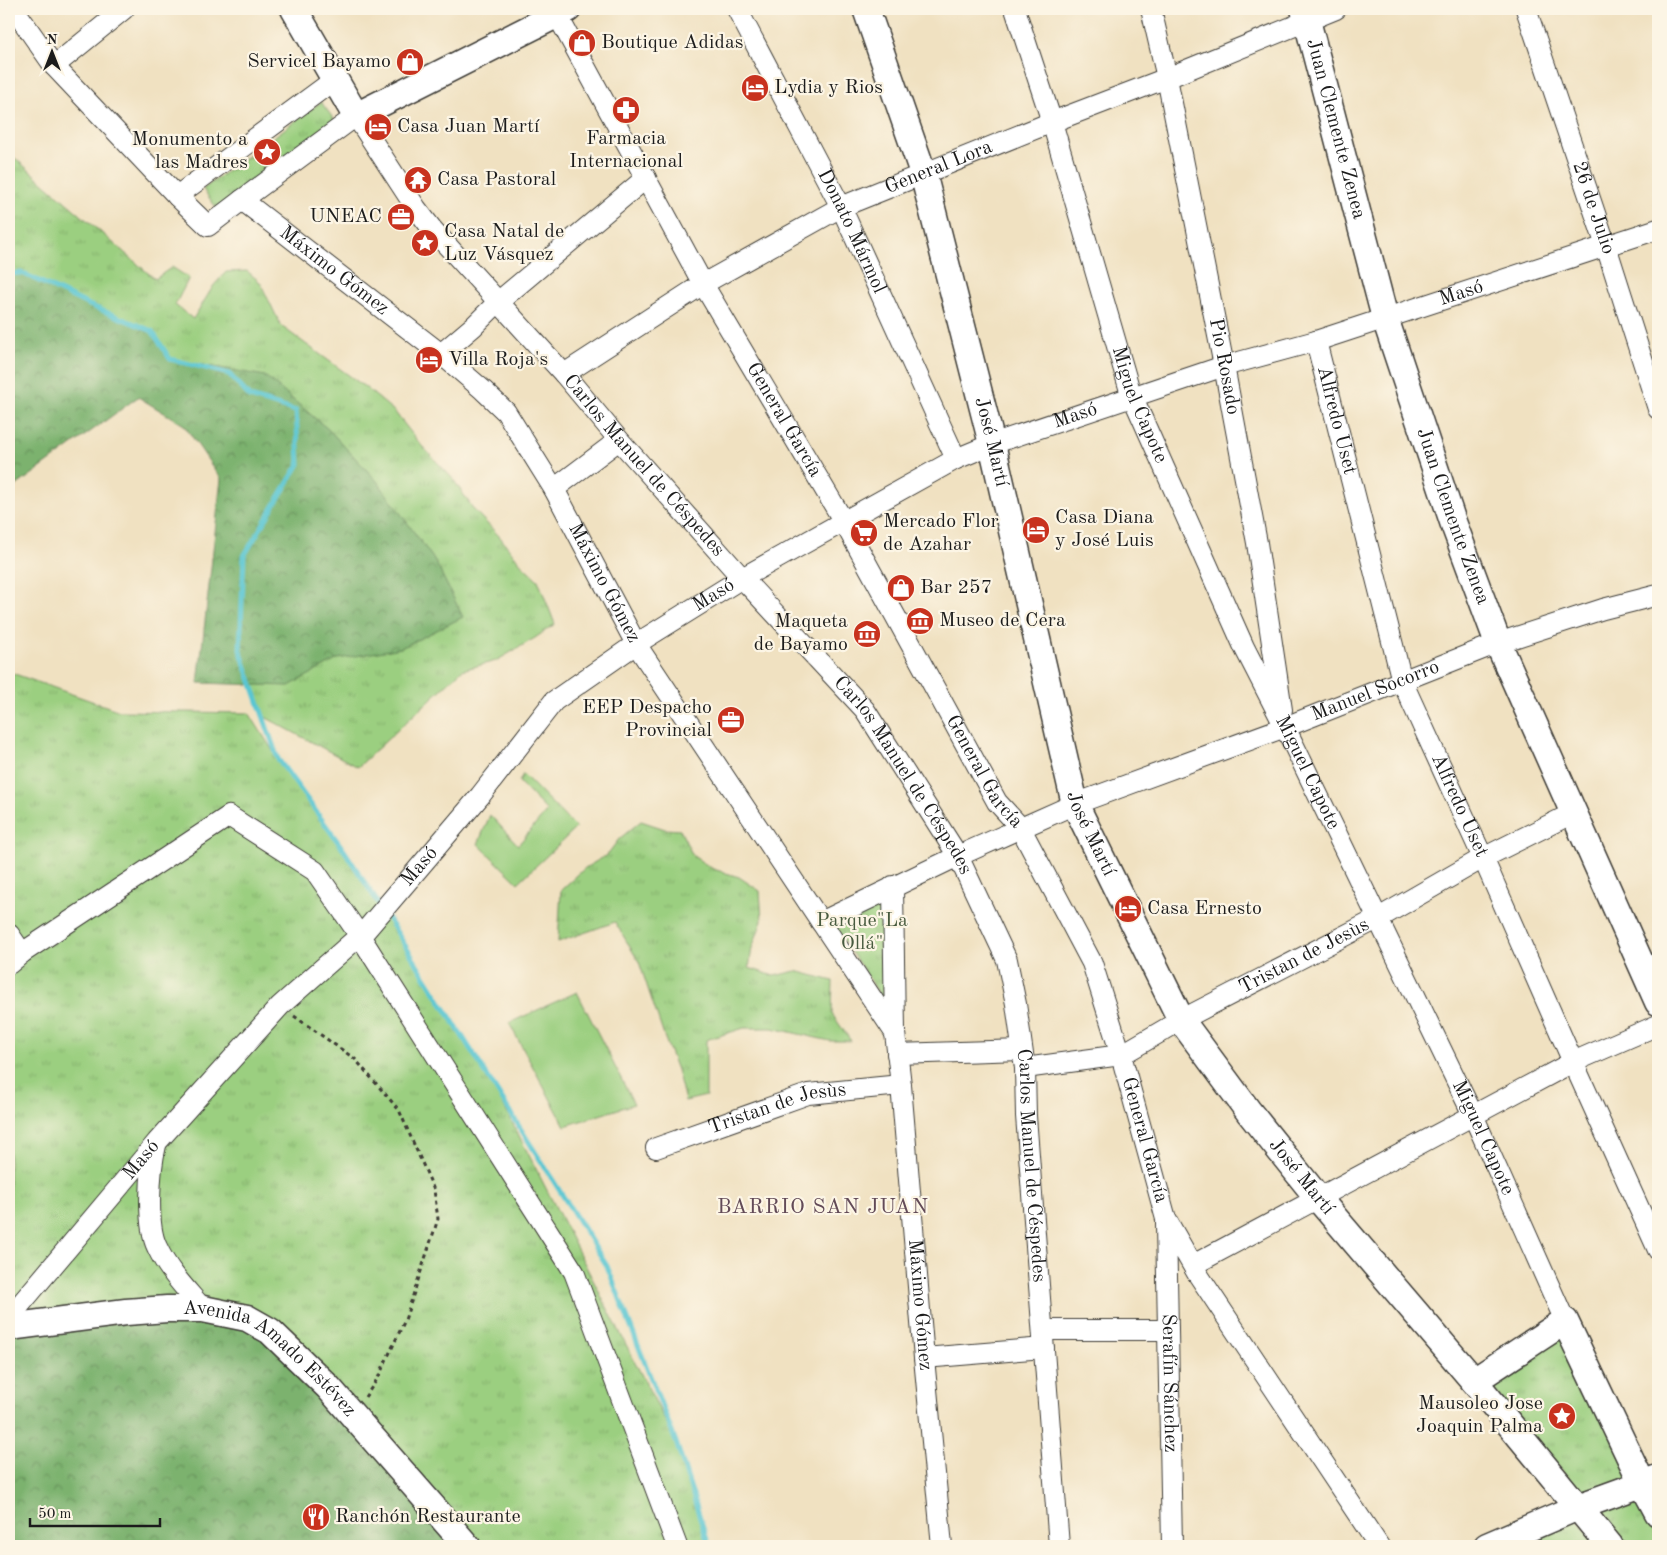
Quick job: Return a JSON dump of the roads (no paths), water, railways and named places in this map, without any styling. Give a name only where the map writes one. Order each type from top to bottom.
[{"type":"main road","name":"Carlos Manuel de Céspedes","points":[[294,9],[356,116]]},
{"type":"main road","name":"José Martí","points":[[866,9],[923,173],[992,444],[1075,804],[1181,1020],[1249,1112],[1318,1199],[1474,1381],[1610,1546]]},
{"type":"main road","points":[[356,116],[560,11]]},
{"type":"main road","name":"Juan Clemente Zenea","points":[[1306,14],[1385,318],[1452,522],[1498,643],[1658,1002]]},
{"type":"main road","name":"Avenida Amado Estévez","points":[[9,1327],[126,1312],[203,1309],[247,1318],[270,1331],[328,1386],[467,1546]]},
{"type":"main road","points":[[1474,1381],[1565,1321]]},
{"type":"main road","name":"Miguel Capote","points":[[1565,1321],[1650,1480],[1658,1513]]},
{"type":"main road","points":[[1493,1545],[1578,1507],[1650,1480]]},
{"type":"street","points":[[14,9],[54,66],[177,196],[208,226],[356,116]]},
{"type":"street","points":[[54,66],[124,9]]},
{"type":"street","name":"Donato Mármol","points":[[737,9],[841,207],[956,460]]},
{"type":"street","name":"Miguel Capote","points":[[1015,9],[1052,122],[1133,397],[1244,647],[1473,1115],[1565,1321]]},
{"type":"street","name":"Pio Rosado","points":[[1151,9],[1167,78],[1257,543],[1284,727]]},
{"type":"street","name":"General Lora","points":[[564,374],[703,284],[841,207],[1167,78],[1306,14],[1336,9]]},
{"type":"street","name":"26 de Julio","points":[[1526,9],[1606,246],[1658,409]]},
{"type":"street","name":"General García","points":[[560,11],[703,284],[844,522],[997,802],[1020,827],[1092,963],[1121,1055],[1166,1219],[1193,1265],[1379,1546]]},
{"type":"street","points":[[177,196],[334,80]]},
{"type":"street","name":"Carlos Manuel de Céspedes","points":[[356,116],[416,208],[433,230],[564,374],[619,440],[742,578],[865,710],[958,856],[1007,960],[1016,1004],[1023,1059],[1059,1546]]},
{"type":"street","points":[[441,354],[474,326],[498,302],[646,178]]},
{"type":"street","name":"Máximo Gómez","points":[[242,200],[441,354],[506,412],[554,489],[636,644],[895,1034]]},
{"type":"street","name":"Masó","points":[[9,1318],[157,1142],[280,1006],[363,933],[390,903],[480,796],[554,701],[636,644],[742,578],[956,460],[992,444],[1224,366],[1316,341],[1658,229]]},
{"type":"street","name":"Alfredo Uset","points":[[1316,341],[1402,681],[1658,1250]]},
{"type":"street","points":[[554,489],[619,440]]},
{"type":"street","name":"Manuel Socorro","points":[[821,922],[1020,827],[1075,804],[1284,727],[1498,643],[1603,608],[1658,595]]},
{"type":"street","name":"Tristan de Jesùs","points":[[897,1054],[1023,1059],[1121,1055],[1181,1020],[1378,918],[1483,858],[1573,812]]},
{"type":"street","points":[[9,934],[16,959],[229,816],[315,871],[363,933],[574,1272],[677,1546]]},
{"type":"street","name":"Máximo Gómez","points":[[893,886],[895,1034],[942,1546]]},
{"type":"street","points":[[1193,1265],[1572,1062],[1658,1025]]},
{"type":"street","name":"Tristan de Jesùs","points":[[656,1148],[808,1094],[901,1086]]},
{"type":"street","points":[[157,1142],[152,1162],[150,1184],[151,1217],[156,1246],[171,1271],[203,1309]]},
{"type":"street","name":"Serafín Sánchez","points":[[1166,1219],[1172,1546]]},
{"type":"street","points":[[924,1358],[1044,1339],[1168,1330]]},
{"type":"waterway","points":[[9,274],[22,273],[89,305],[152,331],[170,359],[229,374],[250,397],[296,411],[299,464],[244,556],[240,650],[278,759],[346,853],[380,906]]},
{"type":"waterway","points":[[386,915],[607,1266],[676,1442],[709,1546]]},
{"type":"place","name":"Boutique Adidas","points":[[582,43]]},
{"type":"place","name":"Servicel Bayamo","points":[[410,62]]},
{"type":"place","name":"Lydia y Rios","points":[[755,88]]},
{"type":"place","name":"Farmacia Internacional","points":[[626,110]]},
{"type":"place","name":"Casa Juan Martí","points":[[378,127]]},
{"type":"place","name":"Monumento a las Madres","points":[[267,152]]},
{"type":"place","name":"Casa Pastoral","points":[[418,180]]},
{"type":"place","name":"UNEAC","points":[[401,217]]},
{"type":"place","name":"Casa Natal de Luz Vásquez","points":[[425,243]]},
{"type":"place","name":"Villa Roja's","points":[[429,360]]},
{"type":"place","name":"Casa Diana y José Luis","points":[[1036,530]]},
{"type":"place","name":"Mercado Flor de Azahar","points":[[864,533]]},
{"type":"place","name":"Bar 257","points":[[901,588]]},
{"type":"place","name":"Museo de Cera","points":[[920,621]]},
{"type":"place","name":"Maqueta de Bayamo","points":[[867,634]]},
{"type":"place","name":"EEP Despacho Provincial","points":[[731,720]]},
{"type":"place","name":"Casa Ernesto","points":[[1128,909]]},
{"type":"place","name":"Mausoleo Jose Joaquin Palma","points":[[1562,1416]]},
{"type":"place","name":"Ranchón Restaurante","points":[[316,1517]]},
{"type":"district","name":"BARRIO SAN JUAN","points":[[823,1207]]},
{"type":"park label","name":"Parque\"La Ollá\"","points":[[862,932]]}]
